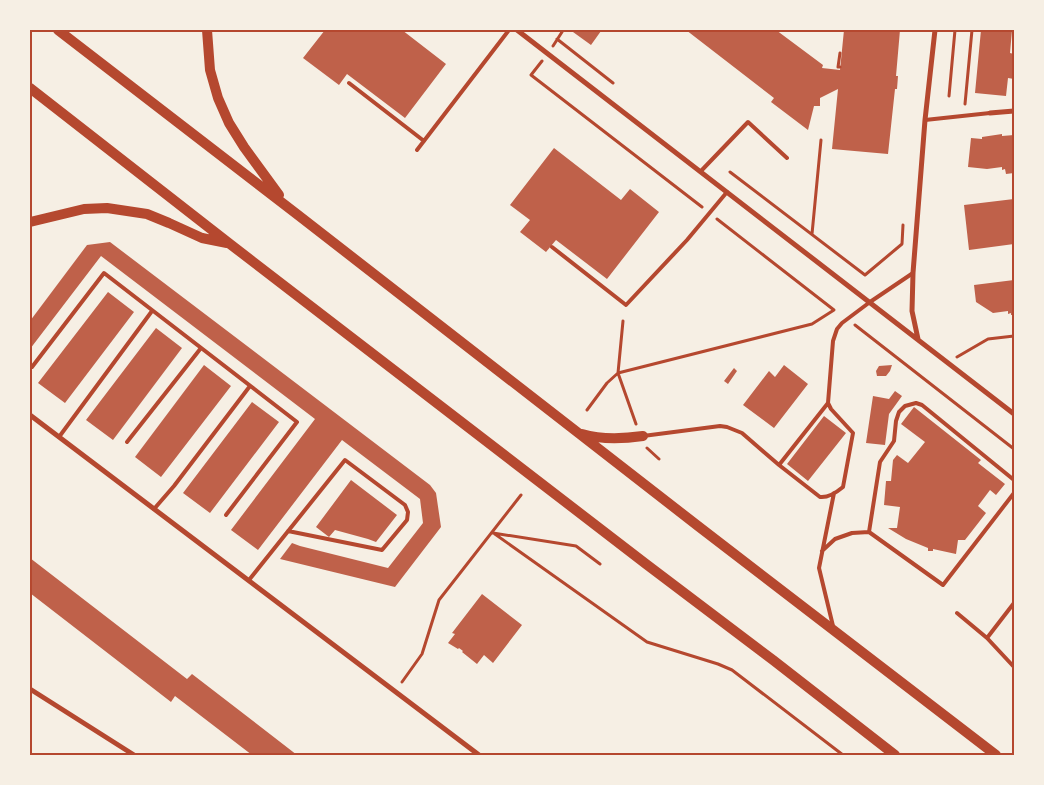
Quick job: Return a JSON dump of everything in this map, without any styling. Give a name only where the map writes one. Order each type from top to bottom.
[{"type":"main road","points":[[58,30],[996,755]]},
{"type":"main road","points":[[207,30],[210,70],[222,109],[240,141],[267,180],[298,215]]},
{"type":"main road","points":[[30,88],[895,755]]},
{"type":"main road","points":[[31,222],[84,209],[107,208],[147,214],[202,238],[230,244]]},
{"type":"main road","points":[[574,430],[588,436],[604,438],[642,436]]},
{"type":"street","points":[[517,30],[1014,414]]},
{"type":"street","points":[[918,339],[912,311],[913,273],[925,120],[935,30]]},
{"type":"street","points":[[990,113],[1014,111]]},
{"type":"street","points":[[30,415],[479,755]]},
{"type":"street","points":[[30,689],[134,755]]},
{"type":"lane","points":[[417,150],[509,30]]},
{"type":"lane","points":[[349,83],[424,141]]},
{"type":"lane","points":[[925,120],[990,113]]},
{"type":"lane","points":[[701,172],[748,122],[787,158]]},
{"type":"lane","points":[[552,247],[626,305],[687,240],[727,192]]},
{"type":"lane","points":[[642,436],[727,426],[742,433],[820,498],[834,493],[843,487],[853,433],[831,409],[828,403],[833,341],[842,323],[913,273]]},
{"type":"lane","points":[[32,367],[104,274],[297,422],[226,515]]},
{"type":"lane","points":[[59,437],[152,311]]},
{"type":"lane","points":[[127,442],[201,348]]},
{"type":"lane","points":[[154,509],[174,486],[250,386]]},
{"type":"lane","points":[[779,465],[828,403]]},
{"type":"lane","points":[[870,532],[880,462],[894,441],[896,421],[899,412],[905,406],[916,403],[922,405],[1014,480]]},
{"type":"lane","points":[[249,580],[288,531],[345,460],[405,505],[408,512],[407,520],[382,550],[288,531]]},
{"type":"lane","points":[[834,493],[819,571],[831,621],[835,630]]},
{"type":"lane","points":[[822,551],[835,539],[852,534],[870,532],[943,585],[1014,493]]},
{"type":"lane","points":[[987,638],[1014,603]]},
{"type":"lane","points":[[1008,611],[1014,616]]},
{"type":"lane","points":[[957,613],[987,638],[1014,667]]},
{"type":"path","points":[[548,53],[562,32],[560,30]]},
{"type":"path","points":[[949,96],[955,30]]},
{"type":"path","points":[[965,104],[972,30]]},
{"type":"path","points":[[557,39],[614,83]]},
{"type":"path","points":[[840,53],[838,67],[840,67]]},
{"type":"path","points":[[812,235],[821,140]]},
{"type":"path","points":[[730,172],[865,275],[902,244],[904,224]]},
{"type":"path","points":[[834,310],[1014,449]]},
{"type":"path","points":[[623,321],[618,374],[645,445],[659,459]]},
{"type":"path","points":[[948,363],[988,339],[1014,336]]},
{"type":"path","points":[[587,410],[618,374]]},
{"type":"path","points":[[410,670],[422,654],[439,600],[521,495]]},
{"type":"path","points":[[492,532],[576,546],[600,564]]},
{"type":"path","points":[[492,532],[647,642],[732,670],[843,755]]},
{"type":"building","points":[[325,30],[402,30],[446,64],[405,118],[347,74],[339,85],[303,58]]},
{"type":"building","points":[[575,30],[601,31],[591,45],[573,32]]},
{"type":"building","points":[[686,30],[776,30],[823,65],[822,68],[840,70],[844,30],[900,30],[896,76],[898,76],[897,89],[895,89],[888,154],[832,149],[838,89],[820,98],[820,106],[814,106],[808,130],[771,102],[774,98]]},
{"type":"building","points":[[981,30],[1012,30],[1010,53],[1014,54],[1014,79],[1008,78],[1006,96],[975,93]]},
{"type":"building","points":[[1002,134],[1002,136],[1014,135],[1014,173],[1006,174],[1005,169],[1002,170],[1002,167],[987,169],[968,167],[971,138],[982,139],[982,137]]},
{"type":"building","points":[[554,148],[621,200],[630,189],[659,212],[607,279],[556,240],[546,252],[520,232],[530,220],[510,205]]},
{"type":"building","points":[[1014,199],[1014,244],[969,250],[964,205]]},
{"type":"building","points":[[110,242],[430,485],[436,493],[441,527],[395,587],[280,559],[292,543],[388,568],[423,523],[420,499],[342,440],[258,550],[231,530],[315,419],[101,256],[30,349],[30,321],[87,245]]},
{"type":"building","points":[[1014,280],[1014,315],[1008,314],[1008,311],[993,313],[976,302],[974,285]]},
{"type":"building","points":[[108,292],[134,312],[65,403],[38,383]]},
{"type":"building","points":[[156,328],[182,348],[113,440],[86,420]]},
{"type":"building","points":[[204,365],[231,386],[161,477],[135,457]]},
{"type":"building","points":[[784,365],[808,384],[774,428],[743,405],[769,371],[775,377]]},
{"type":"building","points":[[892,365],[886,376],[877,376],[876,371],[879,366]]},
{"type":"building","points":[[734,368],[737,371],[728,384],[724,381]]},
{"type":"building","points":[[895,391],[902,396],[889,414],[885,445],[866,443],[873,396],[889,399]]},
{"type":"building","points":[[252,402],[279,422],[210,513],[183,493]]},
{"type":"building","points":[[914,407],[981,460],[978,463],[1005,484],[996,495],[990,490],[978,506],[986,513],[965,540],[958,540],[956,554],[933,549],[933,551],[928,551],[928,548],[906,539],[888,528],[897,528],[900,507],[884,505],[886,481],[891,481],[893,460],[897,455],[908,463],[925,442],[901,424]]},
{"type":"building","points":[[824,416],[846,433],[808,481],[787,464]]},
{"type":"building","points":[[351,480],[397,515],[376,542],[335,530],[329,537],[316,527]]},
{"type":"building","points":[[30,558],[187,679],[192,674],[297,755],[252,755],[175,696],[171,702],[30,593]]},
{"type":"building","points":[[482,594],[522,625],[493,663],[484,655],[477,664],[459,648],[448,643],[455,634],[452,633]]}]
